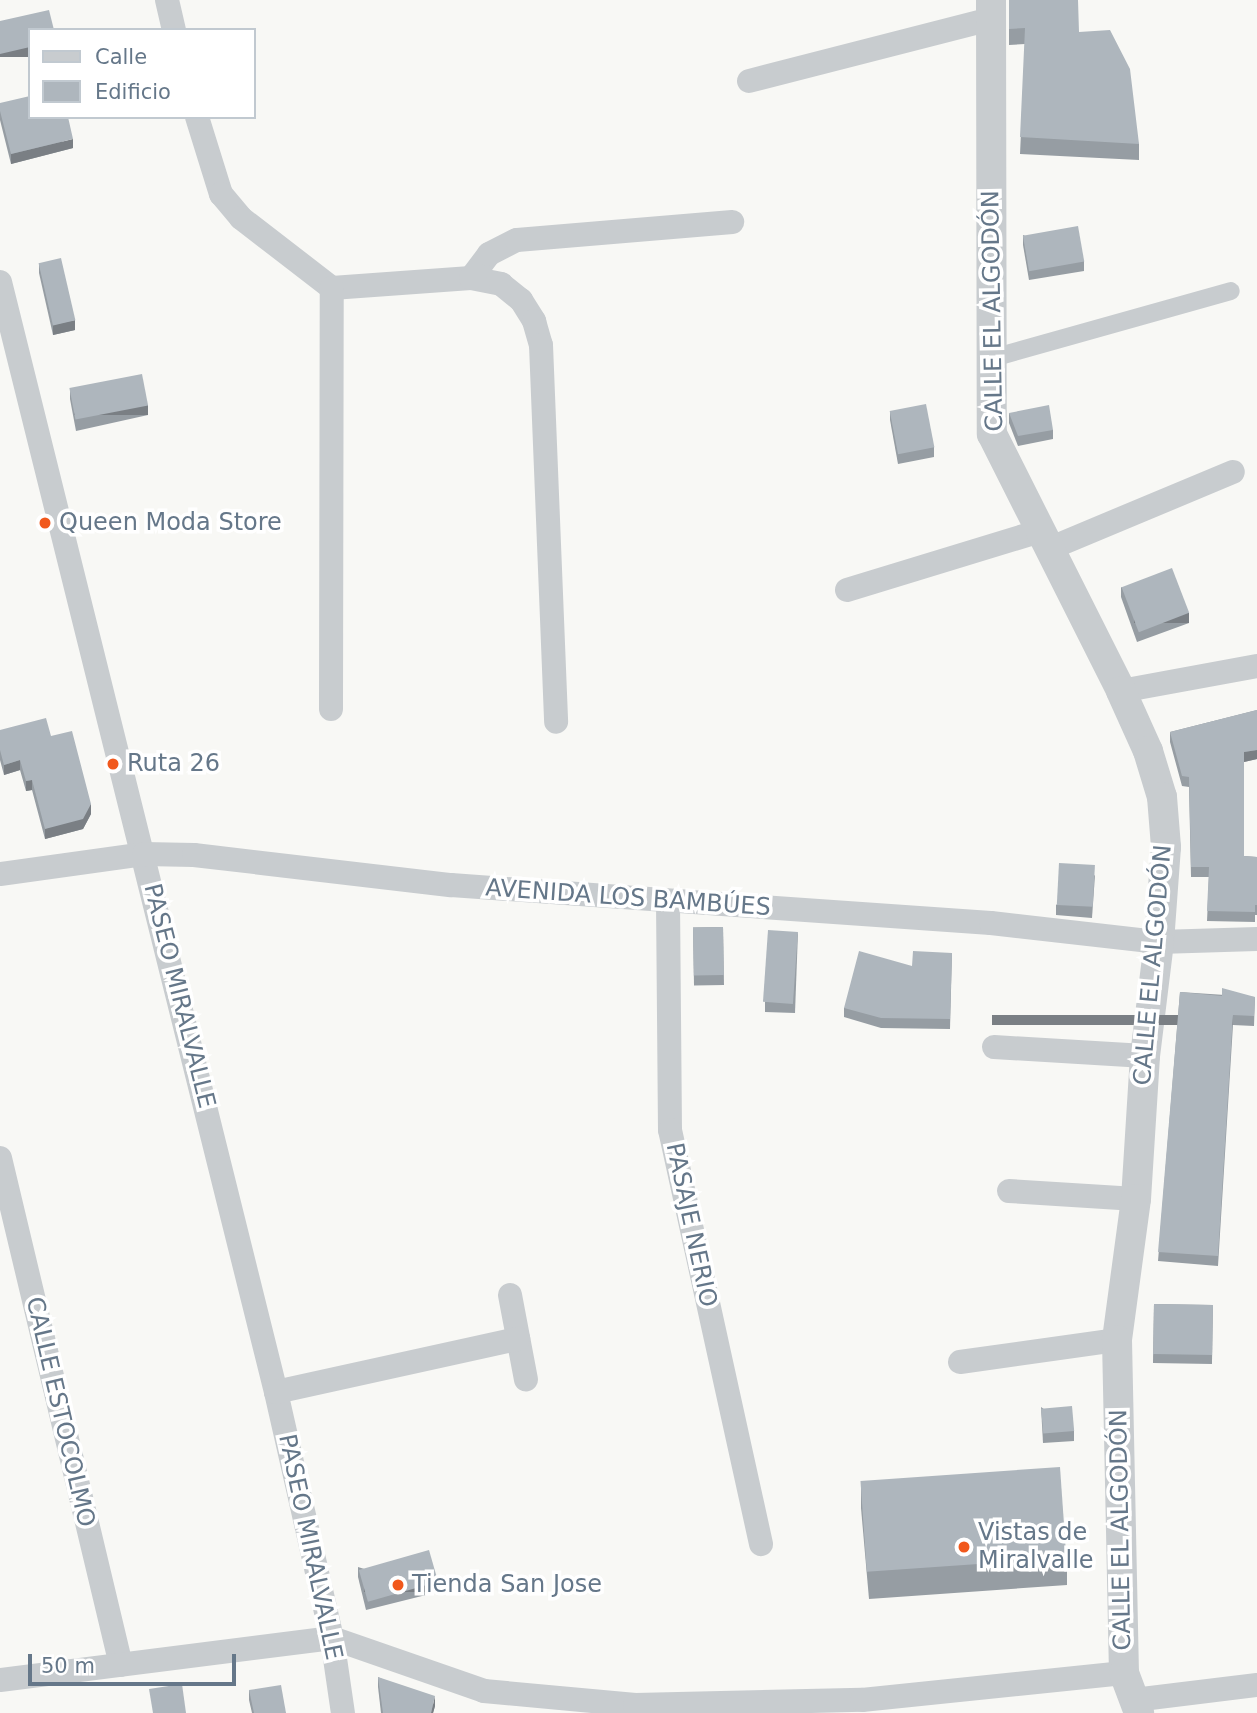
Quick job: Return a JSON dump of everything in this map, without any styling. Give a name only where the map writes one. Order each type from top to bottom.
[{"type":"street","points":[[167,0],[174,28]]},
{"type":"street","points":[[749,81],[991,10]]},
{"type":"street","name":"CALLE EL ALGODÓN","points":[[991,10],[989,359],[992,434],[1121,691],[1148,751],[1162,797],[1166,847],[1159,942],[1144,1056],[1136,1199],[1117,1340],[1132,1695]]},
{"type":"street","points":[[198,119],[221,194],[241,218],[332,288],[471,278],[501,284],[521,300],[534,321],[541,345],[555,722]]},
{"type":"street","points":[[471,278],[489,254],[517,240],[733,222]]},
{"type":"street","name":"PASEO MIRALVALLE","points":[[0,282],[276,1392],[332,1638],[343,1713]]},
{"type":"street","points":[[331,709],[332,288]]},
{"type":"street","points":[[989,359],[1231,291]]},
{"type":"street","points":[[847,590],[1045,540],[1233,472]]},
{"type":"street","points":[[1121,691],[1257,666]]},
{"type":"street","name":"AVENIDA LOS BAMBÚES","points":[[0,874],[144,854],[668,901],[991,923],[1159,942],[1257,939]]},
{"type":"street","name":"PASAJE NERIO","points":[[668,901],[670,1130],[761,1544]]},
{"type":"street","points":[[994,1047],[1144,1056]]},
{"type":"street","name":"CALLE ESTOCOLMO","points":[[0,1158],[121,1665]]},
{"type":"street","points":[[1009,1191],[1136,1199]]},
{"type":"street","points":[[510,1295],[526,1380]]},
{"type":"street","points":[[276,1392],[518,1339]]},
{"type":"street","points":[[960,1362],[1117,1340]]},
{"type":"street","points":[[0,1680],[332,1638],[484,1691],[635,1705],[1132,1695],[1257,1685]]},
{"type":"building","points":[[1009,0],[1078,0],[1079,32],[1110,30],[1130,69],[1139,144],[1020,137],[1025,28],[1009,29]]},
{"type":"building","points":[[49,10],[54,28],[28,28],[28,47],[0,54],[0,21]]},
{"type":"building","points":[[28,96],[28,119],[68,119],[73,139],[11,154],[0,103]]},
{"type":"building","points":[[1078,226],[1084,261],[1029,271],[1023,236]]},
{"type":"building","points":[[61,258],[75,320],[53,326],[39,263]]},
{"type":"building","points":[[142,374],[148,405],[75,420],[69,388]]},
{"type":"building","points":[[926,404],[934,447],[898,454],[890,411]]},
{"type":"building","points":[[1049,405],[1053,430],[1018,436],[1009,413]]},
{"type":"building","points":[[1172,568],[1189,613],[1139,632],[1122,587]]},
{"type":"building","points":[[1257,710],[1257,750],[1244,752],[1244,856],[1257,857],[1257,905],[1255,912],[1207,911],[1209,867],[1191,867],[1189,777],[1182,776],[1170,732]]},
{"type":"building","points":[[46,718],[51,736],[72,731],[91,804],[83,819],[45,829],[32,780],[26,781],[20,760],[4,765],[0,750],[0,730]]},
{"type":"building","points":[[1059,863],[1095,865],[1093,907],[1057,905]]},
{"type":"building","points":[[723,927],[724,975],[694,976],[693,928]]},
{"type":"building","points":[[768,930],[798,932],[793,1004],[763,1002]]},
{"type":"building","points":[[859,951],[912,966],[913,951],[952,953],[950,1019],[881,1018],[844,1008]]},
{"type":"building","points":[[1222,988],[1255,997],[1254,1016],[1233,1015],[1218,1256],[1158,1252],[1180,992],[1222,996]]},
{"type":"building","points":[[1154,1304],[1213,1305],[1212,1355],[1153,1354]]},
{"type":"building","points":[[1072,1406],[1074,1431],[1043,1434],[1041,1409]]},
{"type":"building","name":"Vistas de Miralvalle","points":[[1060,1467],[1066,1558],[867,1572],[860,1481]]},
{"type":"building","name":"Tienda San Jose","points":[[429,1550],[438,1582],[368,1602],[359,1570]]},
{"type":"building","points":[[378,1677],[435,1696],[431,1713],[383,1713]]},
{"type":"building","points":[[182,1684],[186,1713],[153,1713],[149,1689]]},
{"type":"building","points":[[281,1685],[286,1713],[254,1713],[249,1690]]},
{"type":"place","name":"Queen Moda Store","points":[[45,523]]},
{"type":"place","name":"Ruta 26","points":[[113,764]]},
{"type":"place","name":"Vistas de Miralvalle","points":[[964,1547]]},
{"type":"place","name":"Tienda San Jose","points":[[398,1585]]}]
